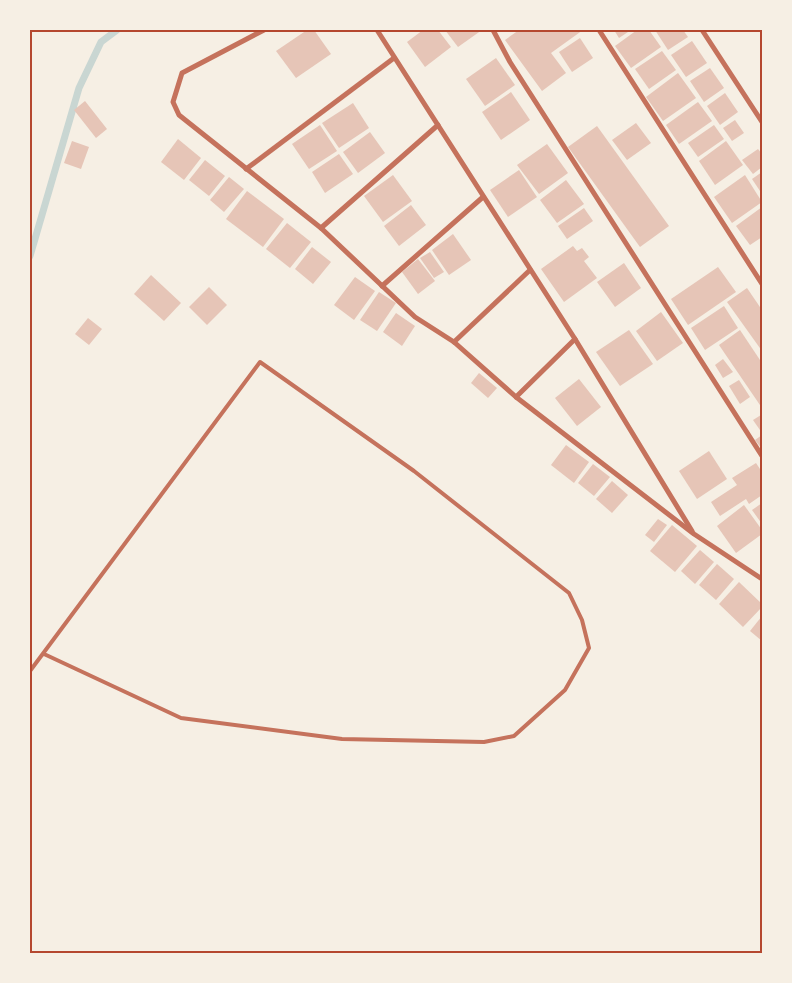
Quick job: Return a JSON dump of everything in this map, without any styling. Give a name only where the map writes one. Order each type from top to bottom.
[{"type":"street","points":[[264,30],[182,73],[173,102],[179,115],[321,228],[415,317],[454,342],[516,397],[694,534],[762,579]]},
{"type":"street","points":[[377,30],[574,339],[694,534]]},
{"type":"street","points":[[493,30],[510,62],[762,456]]},
{"type":"street","points":[[599,30],[762,284]]},
{"type":"street","points":[[702,30],[762,122]]},
{"type":"street","points":[[246,169],[394,58]]},
{"type":"street","points":[[321,228],[438,125]]},
{"type":"street","points":[[382,286],[483,197]]},
{"type":"street","points":[[454,342],[530,270]]},
{"type":"street","points":[[516,397],[574,339]]},
{"type":"lane","points":[[30,671],[260,362],[414,471],[569,593],[582,620],[589,648],[565,690],[514,736],[484,742],[342,739],[181,718],[44,654]]},
{"type":"building","points":[[307,30],[314,30],[331,54],[296,78],[276,51]]},
{"type":"building","points":[[423,30],[438,30],[451,47],[425,67],[407,42]]},
{"type":"building","points":[[445,30],[482,30],[458,47]]},
{"type":"building","points":[[519,30],[583,30],[551,53],[566,73],[542,91],[505,40]]},
{"type":"building","points":[[614,30],[631,30],[619,38]]},
{"type":"building","points":[[637,30],[649,30],[661,47],[631,68],[615,46]]},
{"type":"building","points":[[655,30],[683,30],[688,37],[668,50]]},
{"type":"building","points":[[580,38],[593,58],[572,72],[559,52]]},
{"type":"building","points":[[692,41],[707,63],[686,77],[671,55]]},
{"type":"building","points":[[662,51],[676,70],[649,89],[635,69]]},
{"type":"building","points":[[496,58],[515,85],[485,106],[466,79]]},
{"type":"building","points":[[710,68],[724,88],[704,102],[690,81]]},
{"type":"building","points":[[678,73],[696,98],[663,121],[646,97]]},
{"type":"building","points":[[511,92],[530,120],[501,140],[482,112]]},
{"type":"building","points":[[725,93],[738,112],[720,125],[707,106]]},
{"type":"building","points":[[85,101],[107,129],[96,138],[74,110]]},
{"type":"building","points":[[698,102],[712,121],[679,144],[666,125]]},
{"type":"building","points":[[353,103],[369,128],[339,148],[322,123]]},
{"type":"building","points":[[735,120],[744,133],[732,141],[723,128]]},
{"type":"building","points":[[636,123],[651,143],[627,160],[612,140]]},
{"type":"building","points":[[320,125],[337,151],[309,169],[292,144]]},
{"type":"building","points":[[714,125],[724,139],[698,157],[688,143]]},
{"type":"building","points":[[597,126],[669,226],[640,247],[568,147]]},
{"type":"building","points":[[370,132],[385,153],[358,173],[343,152]]},
{"type":"building","points":[[178,139],[201,158],[184,180],[161,162]]},
{"type":"building","points":[[72,141],[89,147],[81,169],[64,163]]},
{"type":"building","points":[[726,141],[743,165],[715,185],[699,161]]},
{"type":"building","points":[[547,144],[568,173],[539,194],[517,165]]},
{"type":"building","points":[[758,149],[762,154],[762,167],[753,174],[742,160]]},
{"type":"building","points":[[339,154],[353,174],[325,193],[312,172]]},
{"type":"building","points":[[205,160],[225,176],[209,196],[189,180]]},
{"type":"building","points":[[519,170],[537,197],[508,217],[490,190]]},
{"type":"building","points":[[762,172],[762,194],[752,179]]},
{"type":"building","points":[[393,175],[412,201],[383,222],[364,196]]},
{"type":"building","points":[[745,175],[762,202],[732,223],[714,197]]},
{"type":"building","points":[[229,177],[244,189],[224,212],[210,200]]},
{"type":"building","points":[[566,180],[584,204],[557,223],[540,200]]},
{"type":"building","points":[[247,191],[284,219],[263,247],[226,219]]},
{"type":"building","points":[[411,205],[426,225],[399,246],[384,226]]},
{"type":"building","points":[[762,207],[762,237],[750,245],[736,226]]},
{"type":"building","points":[[584,208],[593,221],[567,239],[558,226]]},
{"type":"building","points":[[287,223],[311,242],[290,268],[266,249]]},
{"type":"building","points":[[453,234],[471,260],[449,275],[432,250]]},
{"type":"building","points":[[573,246],[577,251],[582,248],[589,257],[584,261],[597,278],[564,302],[541,269]]},
{"type":"building","points":[[312,247],[331,262],[313,284],[295,269]]},
{"type":"building","points":[[430,252],[444,272],[434,278],[420,258]]},
{"type":"building","points":[[418,259],[435,281],[418,294],[402,272]]},
{"type":"building","points":[[624,263],[641,288],[615,307],[597,282]]},
{"type":"building","points":[[718,267],[736,292],[688,325],[671,299]]},
{"type":"building","points":[[151,275],[181,303],[164,321],[134,294]]},
{"type":"building","points":[[355,277],[375,291],[354,320],[334,305]]},
{"type":"building","points":[[209,287],[227,305],[207,325],[189,307]]},
{"type":"building","points":[[747,288],[762,310],[762,351],[727,302]]},
{"type":"building","points":[[379,292],[396,303],[377,331],[360,320]]},
{"type":"building","points":[[724,306],[738,328],[705,350],[691,328]]},
{"type":"building","points":[[661,312],[683,343],[657,361],[636,331]]},
{"type":"building","points":[[396,313],[415,326],[402,346],[383,332]]},
{"type":"building","points":[[88,318],[102,329],[89,345],[75,334]]},
{"type":"building","points":[[629,330],[653,364],[620,386],[596,352]]},
{"type":"building","points":[[740,330],[762,363],[762,408],[719,345]]},
{"type":"building","points":[[723,359],[733,372],[723,378],[715,365]]},
{"type":"building","points":[[479,373],[497,388],[488,398],[471,383]]},
{"type":"building","points":[[579,379],[601,407],[577,426],[555,398]]},
{"type":"building","points":[[739,380],[750,397],[740,404],[729,386]]},
{"type":"building","points":[[761,415],[762,417],[762,433],[753,420]]},
{"type":"building","points":[[762,435],[762,449],[755,440]]},
{"type":"building","points":[[566,445],[589,462],[574,483],[551,465]]},
{"type":"building","points":[[709,451],[727,479],[697,499],[679,471]]},
{"type":"building","points":[[756,463],[762,472],[762,495],[749,504],[746,499],[720,516],[711,502],[737,485],[732,478]]},
{"type":"building","points":[[593,464],[610,477],[594,496],[578,483]]},
{"type":"building","points":[[612,481],[628,495],[612,513],[596,499]]},
{"type":"building","points":[[762,503],[762,524],[752,510]]},
{"type":"building","points":[[744,505],[762,530],[762,534],[736,553],[717,526]]},
{"type":"building","points":[[658,519],[667,525],[654,542],[645,535]]},
{"type":"building","points":[[672,525],[697,546],[675,572],[650,551]]},
{"type":"building","points":[[700,550],[714,562],[695,584],[681,571]]},
{"type":"building","points":[[717,564],[734,579],[716,600],[699,585]]},
{"type":"building","points":[[739,582],[762,604],[762,607],[743,627],[719,604]]},
{"type":"building","points":[[762,616],[762,641],[750,631]]},
{"type":"waterway","points":[[30,256],[79,88],[101,42],[117,30]]}]
